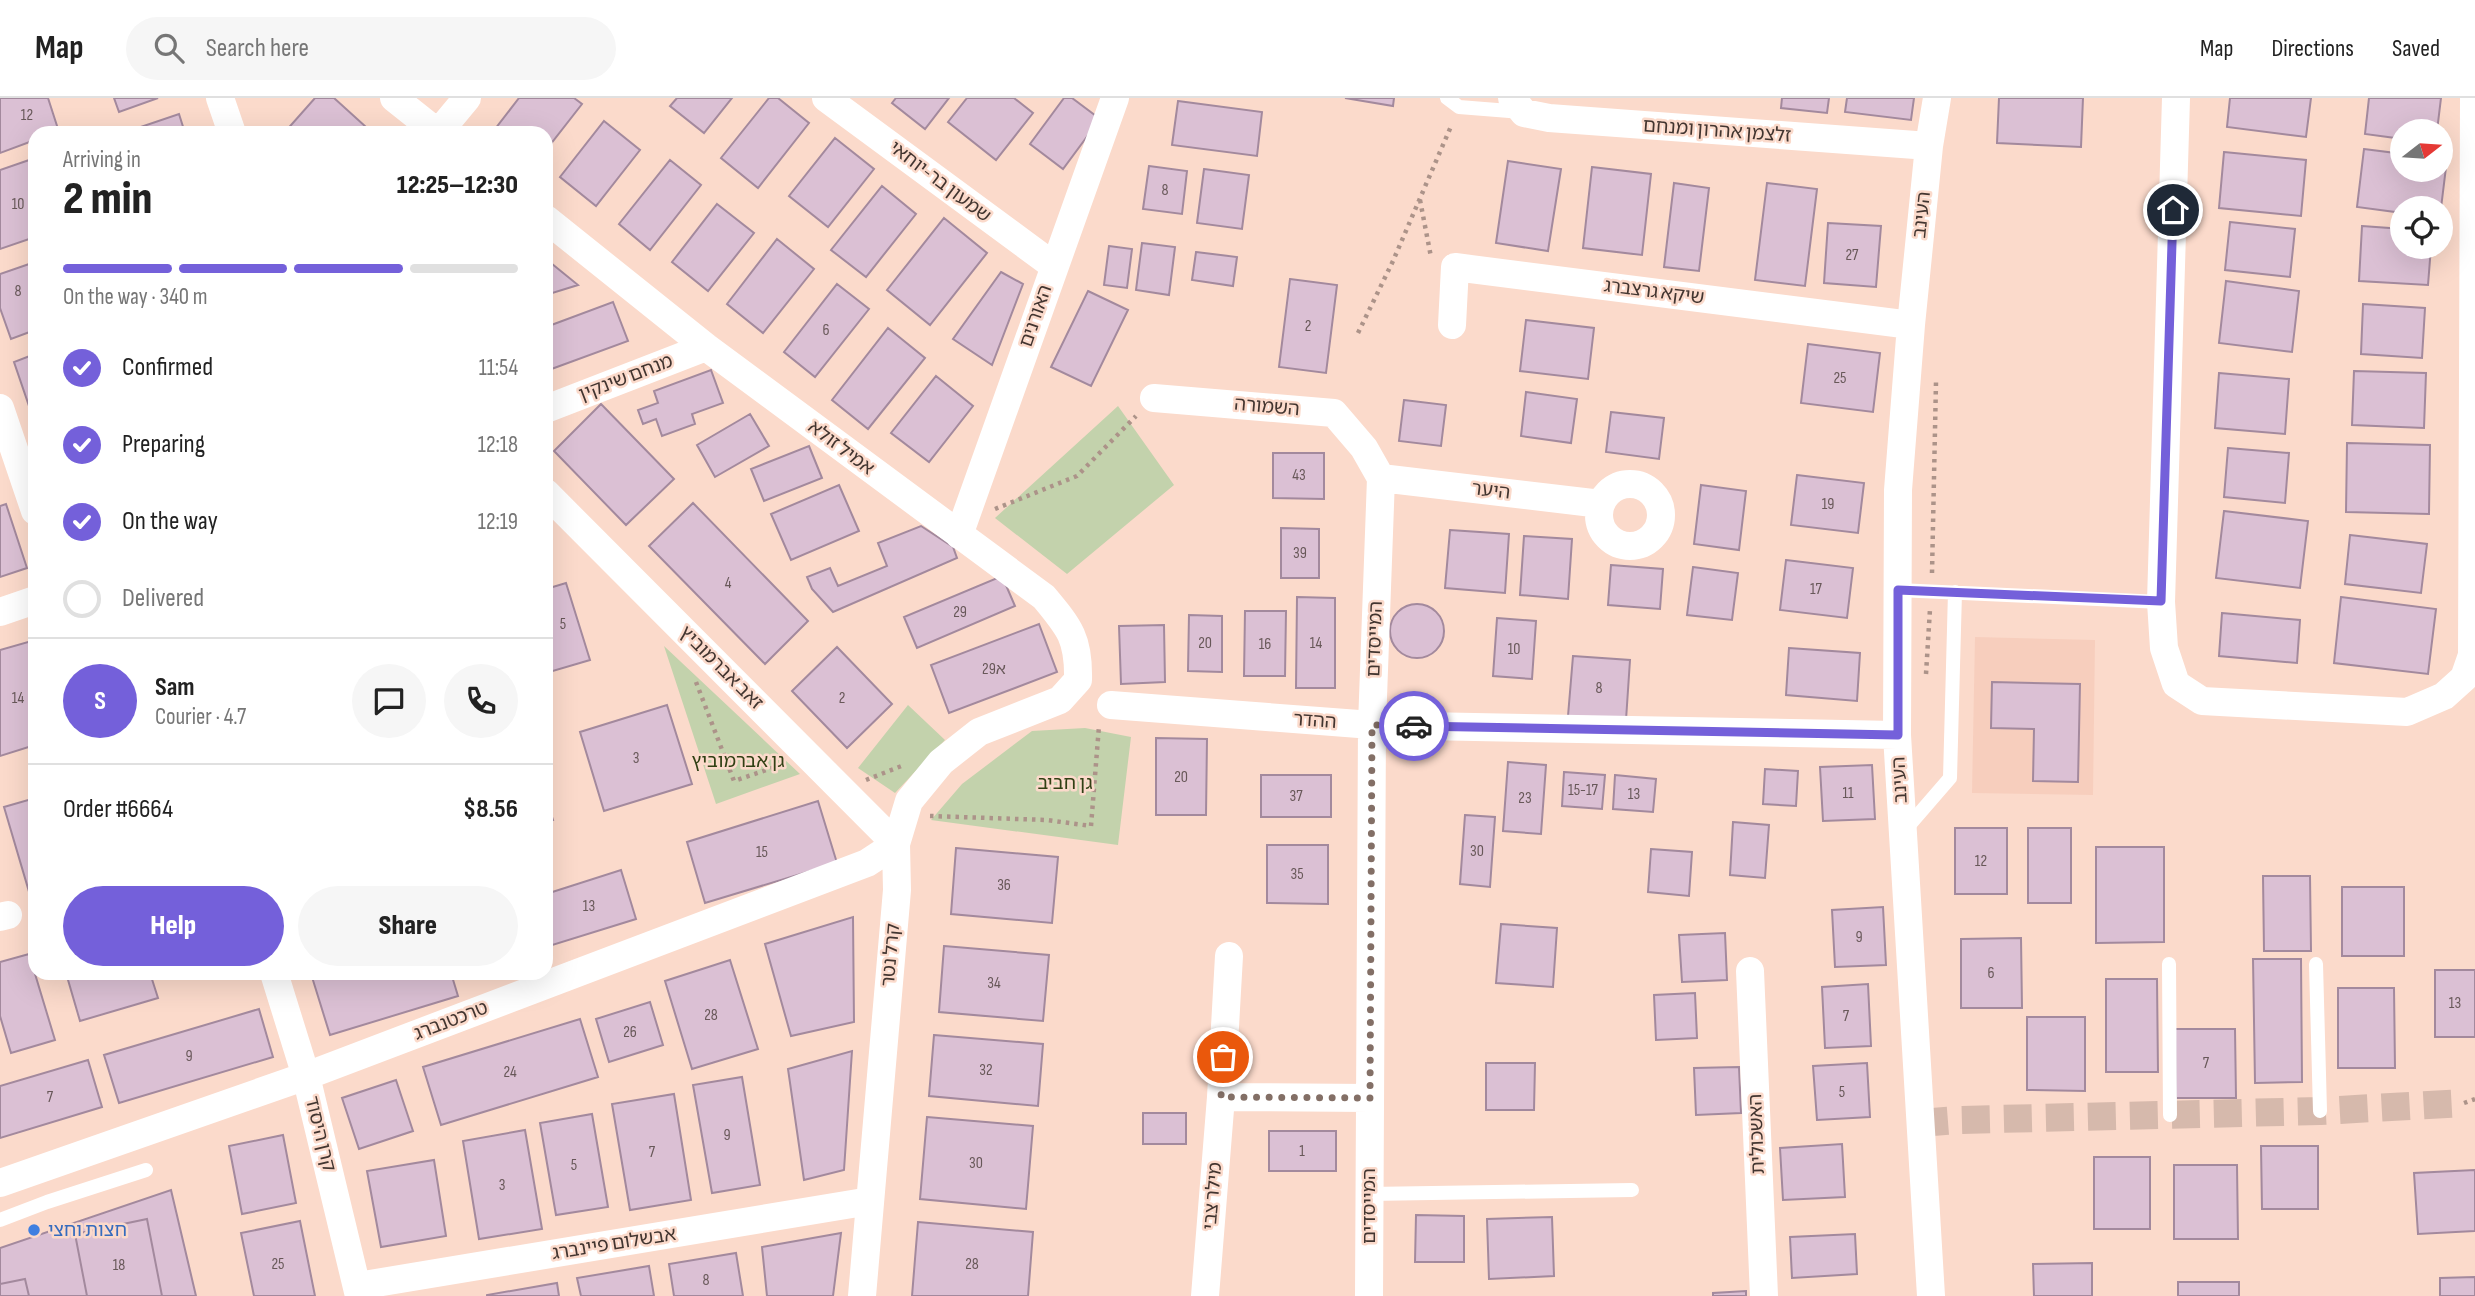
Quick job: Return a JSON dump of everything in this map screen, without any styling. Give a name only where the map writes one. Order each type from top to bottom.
[{"type":"street","points":[[220,98],[230,126]]},
{"type":"street","points":[[394,98],[429,126]]},
{"type":"street","points":[[444,126],[467,98]]},
{"type":"street","name":"שמעון בר-יוחאי","points":[[826,98],[1054,267]]},
{"type":"street","name":"האורנים","points":[[959,535],[1115,98]]},
{"type":"street","name":"העינב","points":[[1931,1296],[1898,735],[1898,490],[1911,325],[1929,146],[1937,98]]},
{"type":"street","points":[[2176,98],[2161,601],[2164,648],[2176,684],[2202,701],[2407,712],[2444,696],[2464,678],[2472,655],[2474,98]]},
{"type":"street","name":"זלצמן אהרון ומנחם","points":[[1518,105],[1549,118],[1929,146]]},
{"type":"street","name":"אמיל זולא","points":[[553,225],[706,347],[1044,597],[1069,627],[1079,655],[1078,680],[1060,700]]},
{"type":"street","points":[[1452,325],[1455,267]]},
{"type":"street","name":"שיקא גרצברג","points":[[1455,267],[1911,325]]},
{"type":"street","name":"מנחם שינקין","points":[[553,406],[706,347]]},
{"type":"street","name":"השמורה","points":[[1154,398],[1334,412],[1364,448],[1381,478]]},
{"type":"street","points":[[0,408],[28,490]]},
{"type":"street","name":"היער","points":[[1381,478],[1601,504]]},
{"type":"street","name":"המייסדים","points":[[1369,1296],[1372,725],[1381,478]]},
{"type":"street","name":"זאב אברמוביץ","points":[[553,499],[896,844]]},
{"type":"street","points":[[0,612],[28,602]]},
{"type":"street","name":"קרל נטר","points":[[862,1296],[897,890],[896,844],[909,801],[941,762],[979,732],[1060,700]]},
{"type":"street","name":"ההדר","points":[[1105,712],[1372,725],[1898,735]]},
{"type":"street","name":"טרכטנברג","points":[[0,1183],[42,1186],[306,1076],[867,863],[896,844]]},
{"type":"street","name":"מילר צבי","points":[[1205,1296],[1229,956]]},
{"type":"street","name":"האשכולית","points":[[1750,971],[1764,1296]]},
{"type":"street","name":"קרן היסוד","points":[[276,980],[306,1076],[358,1291]]},
{"type":"street","points":[[1221,1097],[1370,1098]]},
{"type":"street","name":"אבשלום פיינברג","points":[[358,1291],[870,1201]]},
{"type":"lane","points":[[1453,102],[1518,105]]},
{"type":"lane","points":[[1898,590],[2161,601]]},
{"type":"lane","points":[[1903,832],[1950,778],[1955,592]]},
{"type":"lane","points":[[2169,964],[2170,1115]]},
{"type":"lane","points":[[2316,964],[2320,1111]]},
{"type":"lane","points":[[0,1220],[42,1186],[146,1170]]},
{"type":"lane","points":[[1369,1194],[1632,1190]]},
{"type":"path","points":[[1357,334],[1420,199],[1453,102]]},
{"type":"path","points":[[1420,199],[1431,257],[1455,267]]},
{"type":"path","points":[[1926,682],[1932,591],[1936,375]]},
{"type":"path","points":[[975,489],[996,510],[1077,477],[1154,398]]},
{"type":"path","points":[[696,681],[734,781],[808,755]]},
{"type":"path","points":[[905,815],[1047,820],[1091,825],[1105,712]]},
{"type":"path","points":[[2464,1103],[2475,1099]]},
{"type":"shaded area","points":[[1975,637],[2095,640],[2093,795],[1972,793]]},
{"type":"green space","points":[[1118,406],[1174,485],[1067,574],[995,518]]},
{"type":"green space","name":"גן אברמוביץ","points":[[664,646],[800,774],[716,804]]},
{"type":"green space","points":[[908,705],[945,740],[895,793],[858,768]]},
{"type":"green space","name":"גן חביב","points":[[1085,728],[1131,737],[1118,845],[931,820],[962,784],[1032,731]]},
{"type":"building","points":[[0,98],[48,98],[57,126],[28,126],[28,143],[0,153]]},
{"type":"building","points":[[114,98],[158,98],[119,112]]},
{"type":"building","points":[[315,98],[334,98],[365,126],[290,126]]},
{"type":"building","points":[[519,98],[574,98],[582,104],[553,141],[553,126],[497,126]]},
{"type":"building","points":[[677,98],[732,98],[704,133],[670,106]]},
{"type":"building","points":[[769,98],[778,98],[809,123],[758,188],[721,158]]},
{"type":"building","points":[[896,98],[949,98],[925,129],[892,103]]},
{"type":"building","points":[[967,98],[1014,98],[1033,113],[996,160],[948,122]]},
{"type":"building","points":[[1064,98],[1072,98],[1100,119],[1063,169],[1030,144]]},
{"type":"building","points":[[1345,98],[1394,98],[1393,106]]},
{"type":"building","points":[[1782,98],[1829,98],[1827,113],[1781,108]]},
{"type":"building","points":[[1847,98],[1914,98],[1911,120],[1845,112]]},
{"type":"building","points":[[1999,98],[2083,98],[2081,147],[1997,143]]},
{"type":"building","points":[[2230,98],[2311,98],[2306,137],[2227,127]]},
{"type":"building","points":[[2369,98],[2441,98],[2438,119],[2390,119],[2390,137],[2365,134]]},
{"type":"building","points":[[1178,101],[1262,112],[1257,156],[1172,145]]},
{"type":"building","points":[[179,114],[183,126],[144,126]]},
{"type":"building","points":[[604,121],[640,150],[596,206],[560,177]]},
{"type":"building","points":[[835,138],[874,169],[828,227],[789,196]]},
{"type":"building","points":[[2364,149],[2390,152],[2390,182],[2444,182],[2442,196],[2390,196],[2390,211],[2357,207]]},
{"type":"building","points":[[2224,152],[2306,160],[2301,216],[2219,208]]},
{"type":"building","points":[[28,160],[28,239],[0,249],[0,170]]},
{"type":"building","points":[[670,160],[701,185],[650,250],[619,224]]},
{"type":"building","points":[[1508,161],[1561,169],[1548,251],[1496,243]]},
{"type":"building","points":[[1149,166],[1187,171],[1182,214],[1143,209]]},
{"type":"building","points":[[1592,167],[1651,174],[1642,255],[1583,248]]},
{"type":"building","points":[[1204,169],[1249,175],[1242,229],[1197,223]]},
{"type":"building","points":[[1674,183],[1709,188],[1699,271],[1664,267]]},
{"type":"building","points":[[1767,183],[1817,189],[1805,286],[1755,280]]},
{"type":"building","points":[[882,186],[916,214],[866,277],[831,250]]},
{"type":"building","points":[[717,204],[754,233],[708,291],[672,262]]},
{"type":"building","points":[[944,218],[987,253],[930,325],[887,290]]},
{"type":"building","points":[[2230,222],[2295,229],[2290,277],[2225,270]]},
{"type":"building","points":[[1828,223],[1881,226],[1876,287],[1824,283]]},
{"type":"building","points":[[2362,226],[2390,228],[2390,259],[2430,259],[2428,285],[2359,281]]},
{"type":"building","points":[[777,239],[814,269],[763,333],[727,304]]},
{"type":"building","points":[[1142,243],[1175,247],[1169,295],[1136,290]]},
{"type":"building","points":[[1109,246],[1132,249],[1127,288],[1104,285]]},
{"type":"building","points":[[1196,252],[1237,257],[1233,286],[1192,280]]},
{"type":"building","points":[[28,264],[28,333],[11,339],[0,308],[0,274]]},
{"type":"building","points":[[553,265],[578,285],[553,293]]},
{"type":"building","points":[[1001,272],[1023,284],[992,365],[953,339]]},
{"type":"building","points":[[1290,279],[1337,285],[1326,373],[1279,367]]},
{"type":"building","points":[[2226,281],[2299,291],[2292,352],[2219,343]]},
{"type":"building","points":[[837,284],[869,309],[815,377],[784,352]]},
{"type":"building","points":[[1088,291],[1128,310],[1091,386],[1051,367]]},
{"type":"building","points":[[613,302],[628,341],[553,368],[553,324]]},
{"type":"building","points":[[2363,304],[2425,308],[2422,358],[2361,354]]},
{"type":"building","points":[[1526,320],[1594,328],[1588,379],[1520,371]]},
{"type":"building","points":[[888,328],[925,358],[868,429],[832,400]]},
{"type":"building","points":[[1808,344],[1880,353],[1873,412],[1801,403]]},
{"type":"building","points":[[28,357],[28,403],[14,362]]},
{"type":"building","points":[[711,370],[723,403],[692,414],[695,424],[662,436],[656,419],[643,424],[638,410],[658,403],[654,391]]},
{"type":"building","points":[[2354,371],[2426,373],[2424,428],[2352,425]]},
{"type":"building","points":[[2219,373],[2289,379],[2285,434],[2215,428]]},
{"type":"building","points":[[936,376],[973,406],[929,462],[891,433]]},
{"type":"building","points":[[1526,392],[1577,399],[1571,443],[1521,436]]},
{"type":"building","points":[[1404,400],[1446,405],[1441,446],[1399,441]]},
{"type":"building","points":[[601,404],[674,479],[626,525],[554,451]]},
{"type":"building","points":[[1611,412],[1664,418],[1659,459],[1606,452]]},
{"type":"building","points":[[750,414],[769,446],[715,477],[697,445]]},
{"type":"building","points":[[2347,443],[2430,445],[2429,514],[2346,512]]},
{"type":"building","points":[[809,446],[822,478],[764,501],[751,469]]},
{"type":"building","points":[[2228,448],[2289,453],[2285,503],[2224,497]]},
{"type":"building","points":[[1273,453],[1324,453],[1324,499],[1273,498]]},
{"type":"building","points":[[1797,475],[1864,483],[1858,533],[1791,525]]},
{"type":"building","points":[[839,485],[859,531],[791,560],[771,514]]},
{"type":"building","points":[[1701,485],[1746,491],[1739,550],[1694,544]]},
{"type":"building","points":[[693,503],[808,621],[765,664],[649,546]]},
{"type":"building","points":[[6,504],[27,568],[0,577],[0,506]]},
{"type":"building","points":[[2224,511],[2308,521],[2300,588],[2216,578]]},
{"type":"building","points":[[921,526],[953,547],[957,558],[833,612],[812,589],[807,577],[830,568],[838,586],[887,566],[878,543]]},
{"type":"building","points":[[1281,528],[1319,529],[1319,578],[1281,578]]},
{"type":"building","points":[[1450,530],[1509,534],[1505,593],[1445,588]]},
{"type":"building","points":[[2350,535],[2427,544],[2421,593],[2345,584]]},
{"type":"building","points":[[1524,536],[1572,539],[1568,599],[1520,595]]},
{"type":"building","points":[[1786,560],[1853,568],[1847,618],[1780,610]]},
{"type":"building","points":[[1611,565],[1663,569],[1660,609],[1608,605]]},
{"type":"building","points":[[1693,567],[1738,573],[1732,620],[1687,615]]},
{"type":"building","points":[[1002,576],[1015,606],[917,648],[904,617]]},
{"type":"building","points":[[566,583],[590,660],[553,671],[553,587]]},
{"type":"building","points":[[1297,597],[1335,598],[1335,688],[1296,688]]},
{"type":"building","points":[[2341,597],[2436,609],[2428,674],[2334,663]]},
{"type":"building","points":[[1417,604],[1436,612],[1444,631],[1436,650],[1417,658],[1398,650],[1390,631],[1398,612]]},
{"type":"building","points":[[1245,611],[1286,611],[1285,676],[1244,676]]},
{"type":"building","points":[[2222,613],[2300,620],[2297,663],[2219,656]]},
{"type":"building","points":[[1189,615],[1222,616],[1222,672],[1188,671]]},
{"type":"building","points":[[1497,618],[1536,621],[1532,679],[1493,676]]},
{"type":"building","points":[[1039,624],[1057,672],[949,713],[931,665]]},
{"type":"building","points":[[1164,625],[1165,682],[1121,684],[1119,626]]},
{"type":"building","points":[[28,642],[28,747],[0,756],[0,650]]},
{"type":"building","points":[[837,647],[892,704],[847,748],[792,691]]},
{"type":"building","points":[[1789,648],[1860,653],[1857,701],[1786,695]]},
{"type":"building","points":[[1573,656],[1630,660],[1626,720],[1568,716]]},
{"type":"building","points":[[1992,682],[2080,684],[2078,782],[2033,781],[2034,729],[1991,728]]},
{"type":"building","points":[[667,705],[692,784],[604,811],[580,732]]},
{"type":"building","points":[[1156,738],[1207,739],[1206,815],[1156,815]]},
{"type":"building","points":[[1508,762],[1546,765],[1541,834],[1503,831]]},
{"type":"building","points":[[1872,765],[1875,819],[1823,821],[1820,767]]},
{"type":"building","points":[[1765,769],[1798,771],[1796,806],[1763,804]]},
{"type":"building","points":[[1564,772],[1605,775],[1602,809],[1562,806]]},
{"type":"building","points":[[1261,775],[1331,775],[1331,817],[1261,817]]},
{"type":"building","points":[[1615,775],[1656,779],[1653,812],[1613,809]]},
{"type":"building","points":[[28,800],[28,888],[4,807]]},
{"type":"building","points":[[818,801],[837,863],[705,903],[687,842]]},
{"type":"building","points":[[1465,815],[1495,817],[1490,887],[1460,884]]},
{"type":"building","points":[[1733,822],[1769,825],[1765,878],[1730,875]]},
{"type":"building","points":[[1955,828],[2007,828],[2007,894],[1955,894]]},
{"type":"building","points":[[2028,828],[2071,828],[2071,903],[2028,903]]},
{"type":"building","points":[[1267,845],[1328,845],[1328,904],[1267,903]]},
{"type":"building","points":[[2096,847],[2164,847],[2164,942],[2096,943]]},
{"type":"building","points":[[956,848],[1058,857],[1052,923],[951,914]]},
{"type":"building","points":[[1651,849],[1692,852],[1689,896],[1648,892]]},
{"type":"building","points":[[621,870],[636,919],[553,945],[553,892]]},
{"type":"building","points":[[2263,876],[2310,876],[2311,951],[2264,951]]},
{"type":"building","points":[[2342,887],[2404,887],[2404,956],[2342,956]]},
{"type":"building","points":[[1883,907],[1886,965],[1835,967],[1832,910]]},
{"type":"building","points":[[853,917],[854,1022],[791,1036],[765,944]]},
{"type":"building","points":[[1501,924],[1557,928],[1553,987],[1496,983]]},
{"type":"building","points":[[1725,933],[1727,980],[1682,982],[1679,935]]},
{"type":"building","points":[[2021,938],[2022,1008],[1961,1008],[1961,939]]},
{"type":"building","points":[[944,946],[1049,955],[1043,1021],[939,1012]]},
{"type":"building","points":[[28,954],[28,980],[37,980],[55,1040],[11,1053],[0,1016],[0,962]]},
{"type":"building","points":[[2253,959],[2301,959],[2302,1082],[2255,1083]]},
{"type":"building","points":[[730,960],[758,1049],[692,1069],[665,981]]},
{"type":"building","points":[[2435,970],[2475,970],[2475,1037],[2435,1037]]},
{"type":"building","points":[[2106,979],[2157,979],[2158,1072],[2106,1072]]},
{"type":"building","points":[[68,980],[152,980],[158,998],[80,1021]]},
{"type":"building","points":[[313,980],[453,980],[458,996],[330,1035]]},
{"type":"building","points":[[1868,984],[1871,1046],[1825,1048],[1822,987]]},
{"type":"building","points":[[2338,988],[2394,988],[2395,1068],[2338,1068]]},
{"type":"building","points":[[1695,993],[1697,1038],[1656,1040],[1654,995]]},
{"type":"building","points":[[650,1002],[663,1045],[609,1062],[596,1019]]},
{"type":"building","points":[[259,1009],[273,1057],[119,1103],[104,1055]]},
{"type":"building","points":[[2027,1017],[2085,1017],[2085,1091],[2027,1090]]},
{"type":"building","points":[[580,1019],[598,1077],[441,1125],[423,1067]]},
{"type":"building","points":[[2175,1029],[2235,1029],[2236,1098],[2176,1098]]},
{"type":"building","points":[[934,1035],[1043,1044],[1038,1106],[929,1096]]},
{"type":"building","points":[[852,1051],[844,1170],[804,1180],[788,1069]]},
{"type":"building","points":[[88,1060],[102,1107],[0,1138],[0,1086]]},
{"type":"building","points":[[1486,1063],[1535,1063],[1534,1110],[1486,1110]]},
{"type":"building","points":[[1867,1063],[1870,1117],[1817,1120],[1813,1066]]},
{"type":"building","points":[[1739,1067],[1741,1113],[1696,1115],[1694,1068]]},
{"type":"building","points":[[742,1077],[760,1185],[712,1193],[693,1085]]},
{"type":"building","points":[[396,1080],[413,1131],[359,1149],[342,1098]]},
{"type":"building","points":[[674,1094],[691,1200],[630,1210],[612,1104]]},
{"type":"building","points":[[1143,1113],[1186,1113],[1186,1144],[1143,1144]]},
{"type":"building","points":[[592,1114],[608,1207],[556,1215],[540,1123]]},
{"type":"building","points":[[927,1117],[1033,1126],[1026,1209],[920,1199]]},
{"type":"building","points":[[525,1130],[542,1229],[479,1239],[463,1141]]},
{"type":"building","points":[[1269,1131],[1336,1131],[1336,1171],[1269,1171]]},
{"type":"building","points":[[283,1135],[296,1203],[242,1214],[229,1146]]},
{"type":"building","points":[[1842,1144],[1845,1197],[1783,1200],[1780,1148]]},
{"type":"building","points":[[2261,1146],[2318,1146],[2318,1209],[2262,1209]]},
{"type":"building","points":[[2094,1157],[2150,1157],[2150,1229],[2094,1229]]},
{"type":"building","points":[[434,1160],[446,1236],[381,1247],[367,1171]]},
{"type":"building","points":[[2174,1165],[2237,1165],[2238,1239],[2174,1239]]},
{"type":"building","points":[[2475,1170],[2475,1231],[2418,1234],[2414,1173]]},
{"type":"building","points":[[171,1190],[196,1296],[0,1296],[0,1248]]},
{"type":"building","points":[[1416,1215],[1464,1216],[1464,1262],[1415,1262]]},
{"type":"building","points":[[1552,1217],[1554,1276],[1489,1279],[1487,1219]]},
{"type":"building","points":[[147,1219],[162,1296],[87,1296],[75,1234]]},
{"type":"building","points":[[300,1221],[315,1296],[254,1296],[241,1233]]},
{"type":"building","points":[[918,1222],[1033,1232],[1028,1296],[912,1296]]},
{"type":"building","points":[[841,1233],[833,1296],[767,1296],[762,1247]]},
{"type":"building","points":[[1855,1234],[1857,1274],[1792,1278],[1790,1237]]},
{"type":"building","points":[[736,1253],[743,1296],[674,1296],[669,1264]]},
{"type":"building","points":[[2092,1263],[2092,1296],[2034,1296],[2033,1264]]},
{"type":"building","points":[[649,1266],[654,1296],[581,1296],[577,1278]]},
{"type":"building","points":[[2475,1277],[2475,1296],[2440,1296],[2440,1278]]},
{"type":"building","points":[[25,1279],[29,1296],[0,1296],[0,1284]]},
{"type":"building","points":[[2178,1282],[2239,1282],[2239,1296],[2178,1296]]},
{"type":"building","points":[[557,1283],[559,1296],[487,1296],[487,1295]]},
{"type":"building","points":[[1746,1291],[1746,1296],[1713,1296],[1713,1293]]},
{"type":"tunnel","points":[[1920,1123],[2320,1111],[2464,1103]]},
{"type":"way so far","points":[[1223,1057],[1221,1097],[1370,1098],[1372,725],[1414,726]]},
{"type":"place","name":"חצות וחצי","points":[[34,1230]]},
{"type":"route","points":[[1414,726],[1898,735],[1898,590],[2161,601],[2173,210]]}]
